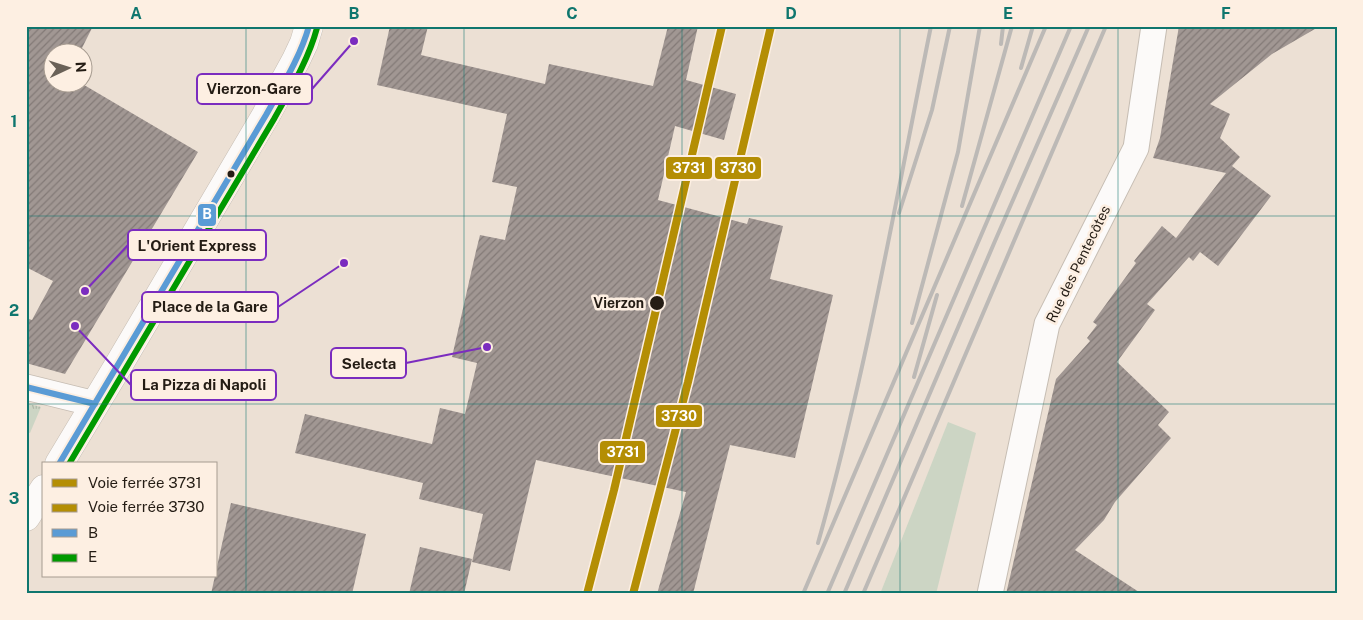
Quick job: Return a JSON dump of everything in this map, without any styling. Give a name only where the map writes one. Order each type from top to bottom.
[{"type":"main road","points":[[60,462],[270,108],[304,43],[309,26]]},
{"type":"main road","points":[[26,518],[42,492]]},
{"type":"street","name":"Rue des Pentecôtes","points":[[990,594],[1046,324],[1136,148],[1154,26]]},
{"type":"street","points":[[26,387],[95,404]]},
{"type":"green space","points":[[26,403],[41,407],[30,433],[26,432]]},
{"type":"green space","points":[[948,422],[976,433],[936,594],[880,594]]},
{"type":"building","points":[[26,26],[93,26],[85,42],[42,42],[42,92],[92,92],[92,90],[198,152],[65,374],[26,363],[26,318],[32,320],[53,281],[26,267]]},
{"type":"building","points":[[390,26],[428,26],[421,55],[545,84],[549,64],[653,86],[668,26],[698,26],[686,80],[736,94],[724,140],[675,126],[658,200],[747,224],[749,218],[783,226],[770,279],[833,295],[795,458],[730,445],[693,594],[657,594],[686,492],[536,460],[510,571],[472,562],[483,514],[419,499],[423,483],[295,453],[305,414],[432,444],[440,408],[465,414],[477,363],[452,357],[476,251],[480,235],[505,240],[517,187],[492,182],[507,114],[377,85]]},
{"type":"building","points":[[1179,26],[1320,26],[1272,54],[1210,104],[1230,114],[1220,138],[1240,157],[1232,166],[1271,196],[1218,266],[1200,252],[1193,261],[1189,257],[1147,304],[1155,310],[1117,362],[1169,412],[1158,425],[1171,438],[1115,502],[1104,520],[1075,550],[1142,594],[1006,594],[1056,379],[1090,341],[1087,338],[1097,325],[1093,322],[1136,263],[1134,261],[1162,226],[1176,238],[1226,173],[1153,158],[1160,138]]},
{"type":"building","points":[[231,503],[366,534],[352,594],[211,594],[215,578],[218,578],[218,562]]},
{"type":"building","points":[[420,547],[472,559],[464,594],[409,594]]},
{"type":"railway","points":[[818,543],[866,350],[931,26]]},
{"type":"railway","points":[[899,213],[932,110],[950,26]]},
{"type":"railway","points":[[912,323],[958,152],[980,26]]},
{"type":"railway","points":[[1001,44],[1003,26]]},
{"type":"railway","points":[[962,206],[1012,26]]},
{"type":"railway","points":[[1021,68],[1033,26]]},
{"type":"railway","points":[[803,594],[1046,26]]},
{"type":"railway","points":[[827,594],[1071,26]]},
{"type":"railway","points":[[844,594],[1089,26]]},
{"type":"railway","points":[[863,594],[1106,26]]},
{"type":"railway","points":[[914,377],[937,295]]},
{"type":"rail line","name":"3731","points":[[587,594],[614,490],[722,26]]},
{"type":"rail line","name":"3730","points":[[633,594],[688,382],[771,26]]},
{"type":"transit line","name":"B","points":[[60,462],[266,115],[296,61],[309,26]]},
{"type":"transit line","name":"E","points":[[70,462],[274,119],[304,64],[317,28]]},
{"type":"transit line","name":"B","points":[[26,387],[95,404]]},
{"type":"place","name":"Vierzon-Gare","points":[[354,41]]},
{"type":"place","name":"Place de la Gare","points":[[344,263]]},
{"type":"place","name":"L'Orient Express","points":[[85,291]]},
{"type":"place","name":"Vierzon","points":[[657,303]]},
{"type":"place","name":"La Pizza di Napoli","points":[[75,326]]},
{"type":"place","name":"Selecta","points":[[487,347]]}]
